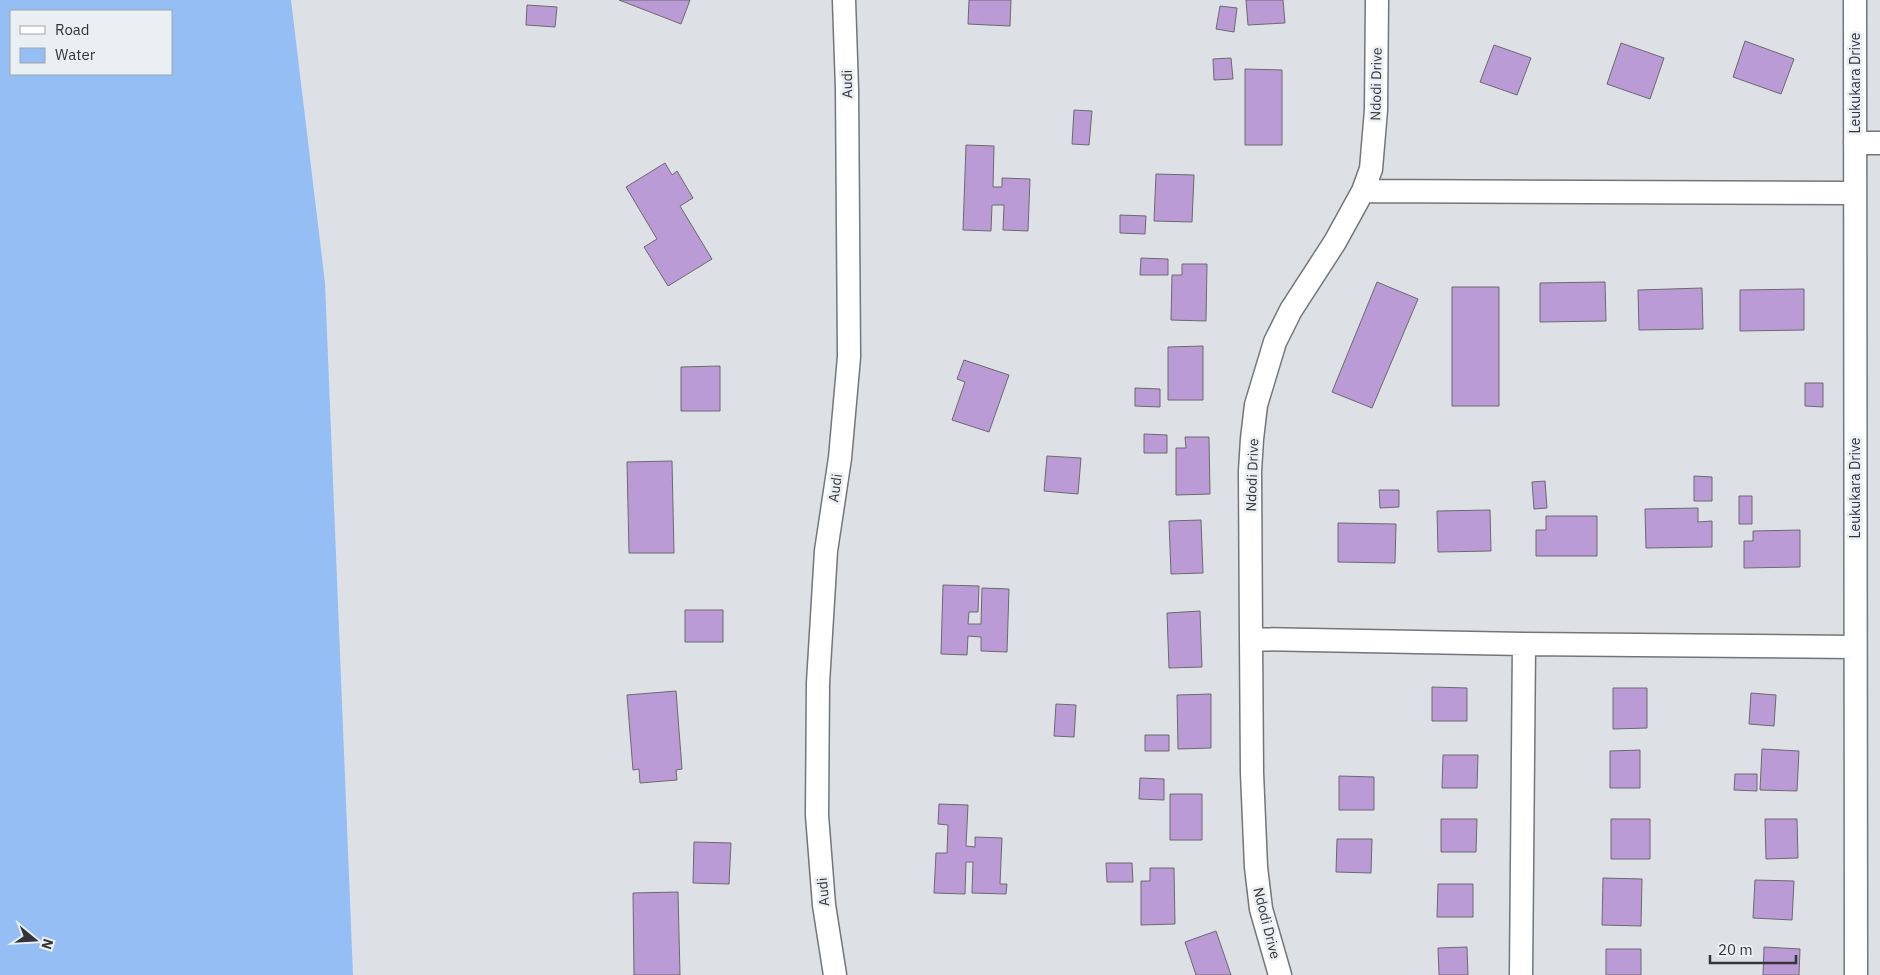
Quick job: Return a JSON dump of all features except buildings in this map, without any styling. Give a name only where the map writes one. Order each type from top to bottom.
[{"type":"street","name":"Audi","points":[[835,975],[824,905],[816,815],[818,683],[826,551],[840,458],[849,357],[847,89],[844,0]]},
{"type":"street","name":"Ndodi Drive","points":[[1280,975],[1261,908],[1258,888],[1252,773],[1250,471],[1256,404],[1275,342],[1291,310],[1335,242],[1363,191],[1371,169],[1374,143],[1377,0]]},
{"type":"street","name":"Leukukara Drive","points":[[1855,0],[1856,975]]},
{"type":"street","points":[[1855,143],[1880,143]]},
{"type":"street","points":[[1363,191],[1855,193]]},
{"type":"street","points":[[1251,639],[1855,647]]},
{"type":"street","points":[[1521,975],[1524,644]]},
{"type":"water","points":[[0,0],[291,0],[325,283],[353,975],[0,975]]}]
